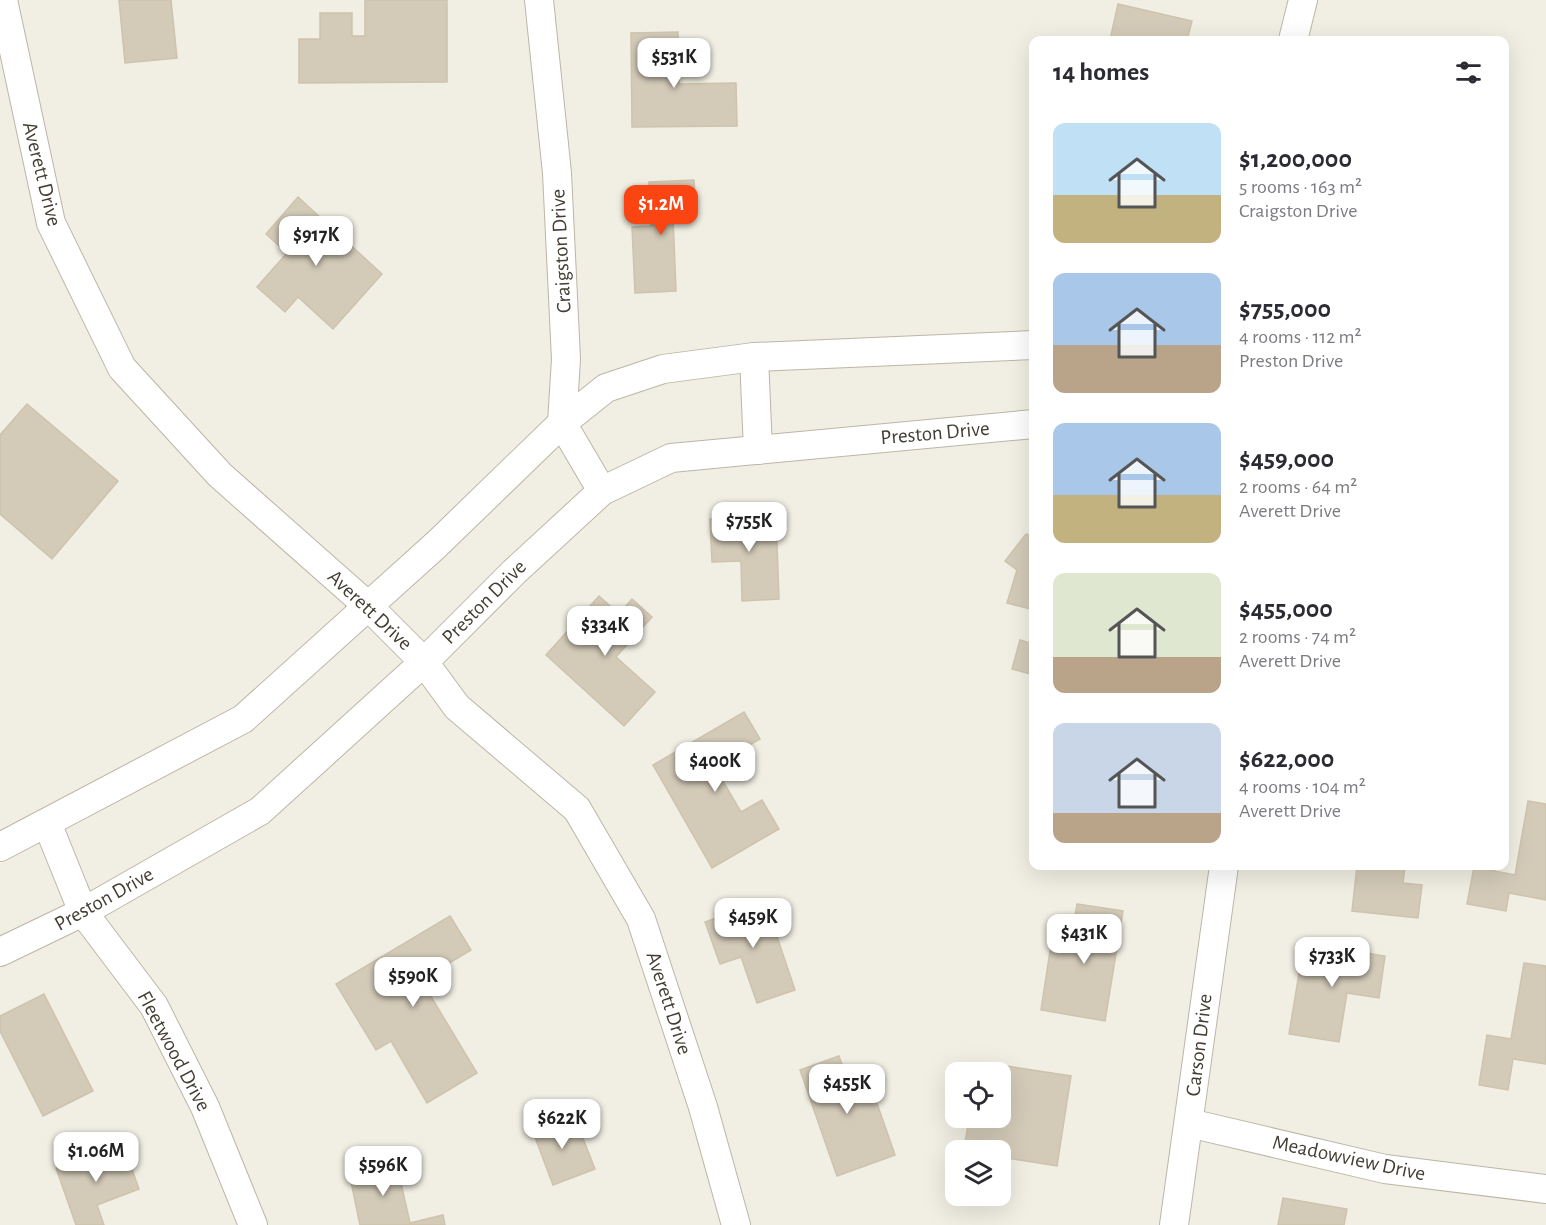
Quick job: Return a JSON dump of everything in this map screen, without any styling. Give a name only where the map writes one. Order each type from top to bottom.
[{"type":"street","name":"Averett Drive","points":[[3,0],[51,223],[122,368],[220,475],[368,606],[424,662],[458,707],[577,809],[641,920],[703,1107],[736,1225]]},
{"type":"street","name":"Craigston Drive","points":[[539,0],[557,173],[566,359],[562,423]]},
{"type":"street","points":[[1294,36],[1303,0]]},
{"type":"street","points":[[0,848],[243,719],[437,544],[562,423],[606,388],[663,369],[754,357],[1029,345]]},
{"type":"street","points":[[754,357],[758,450]]},
{"type":"street","points":[[562,423],[602,491]]},
{"type":"street","name":"Preston Drive","points":[[0,952],[83,912],[260,811],[424,662],[514,572],[602,491],[671,458],[1029,424]]},
{"type":"street","name":"Fleetwood Drive","points":[[47,823],[83,912],[154,1006],[205,1107],[253,1225]]},
{"type":"street","name":"Carson Drive","points":[[1174,1225],[1223,870]]},
{"type":"street","name":"Meadowview Drive","points":[[1189,1123],[1385,1170],[1546,1189]]},
{"type":"building","points":[[119,0],[171,0],[177,58],[125,63]]},
{"type":"building","points":[[365,0],[447,0],[447,82],[299,83],[299,39],[320,39],[320,13],[352,13],[352,36],[365,36]]},
{"type":"building","points":[[1118,4],[1192,21],[1188,36],[1111,36]]},
{"type":"building","points":[[678,32],[679,84],[736,83],[737,126],[632,127],[631,33]]},
{"type":"building","points":[[694,180],[696,216],[673,217],[676,291],[635,293],[632,227],[651,226],[649,182]]},
{"type":"building","points":[[298,197],[382,274],[333,329],[298,297],[285,312],[257,287],[287,253],[266,234]]},
{"type":"building","points":[[27,404],[118,481],[52,559],[0,514],[0,435]]},
{"type":"building","points":[[776,516],[779,599],[742,601],[741,561],[712,562],[710,519]]},
{"type":"building","points":[[1026,534],[1029,535],[1029,609],[1007,603],[1017,570],[1005,561]]},
{"type":"building","points":[[599,596],[619,614],[632,599],[652,617],[616,657],[655,692],[624,726],[546,655]]},
{"type":"building","points":[[1020,640],[1029,643],[1029,674],[1012,669]]},
{"type":"building","points":[[744,712],[760,739],[714,766],[741,812],[762,800],[779,829],[712,868],[653,765]]},
{"type":"building","points":[[1528,801],[1546,804],[1546,900],[1509,893],[1506,911],[1467,904],[1473,870],[1489,870],[1515,875]]},
{"type":"building","points":[[1357,870],[1405,870],[1403,883],[1422,885],[1418,918],[1352,911]]},
{"type":"building","points":[[765,901],[795,990],[757,1003],[741,957],[720,964],[705,922]]},
{"type":"building","points":[[1077,904],[1123,911],[1105,1021],[1041,1010],[1052,938],[1071,941]]},
{"type":"building","points":[[450,916],[471,950],[421,980],[477,1073],[427,1103],[391,1041],[376,1050],[336,984]]},
{"type":"building","points":[[1304,943],[1385,956],[1379,998],[1347,993],[1339,1042],[1289,1034]]},
{"type":"building","points":[[1524,963],[1546,966],[1546,1064],[1513,1059],[1508,1090],[1479,1085],[1487,1035],[1511,1039]]},
{"type":"building","points":[[44,994],[93,1091],[43,1116],[0,1031],[0,1016]]},
{"type":"building","points":[[839,1056],[845,1073],[864,1066],[895,1155],[837,1176],[800,1070]]},
{"type":"building","points":[[1011,1067],[1071,1076],[1057,1166],[1011,1159],[1011,1140],[966,1140],[967,1128],[1011,1128]]},
{"type":"building","points":[[556,1114],[564,1134],[579,1128],[595,1169],[553,1185],[530,1124]]},
{"type":"building","points":[[123,1144],[139,1189],[97,1205],[104,1225],[76,1225],[56,1168]]},
{"type":"building","points":[[396,1161],[410,1223],[443,1215],[445,1225],[360,1225],[349,1172]]},
{"type":"building","points":[[1283,1198],[1347,1209],[1344,1225],[1278,1225]]}]
